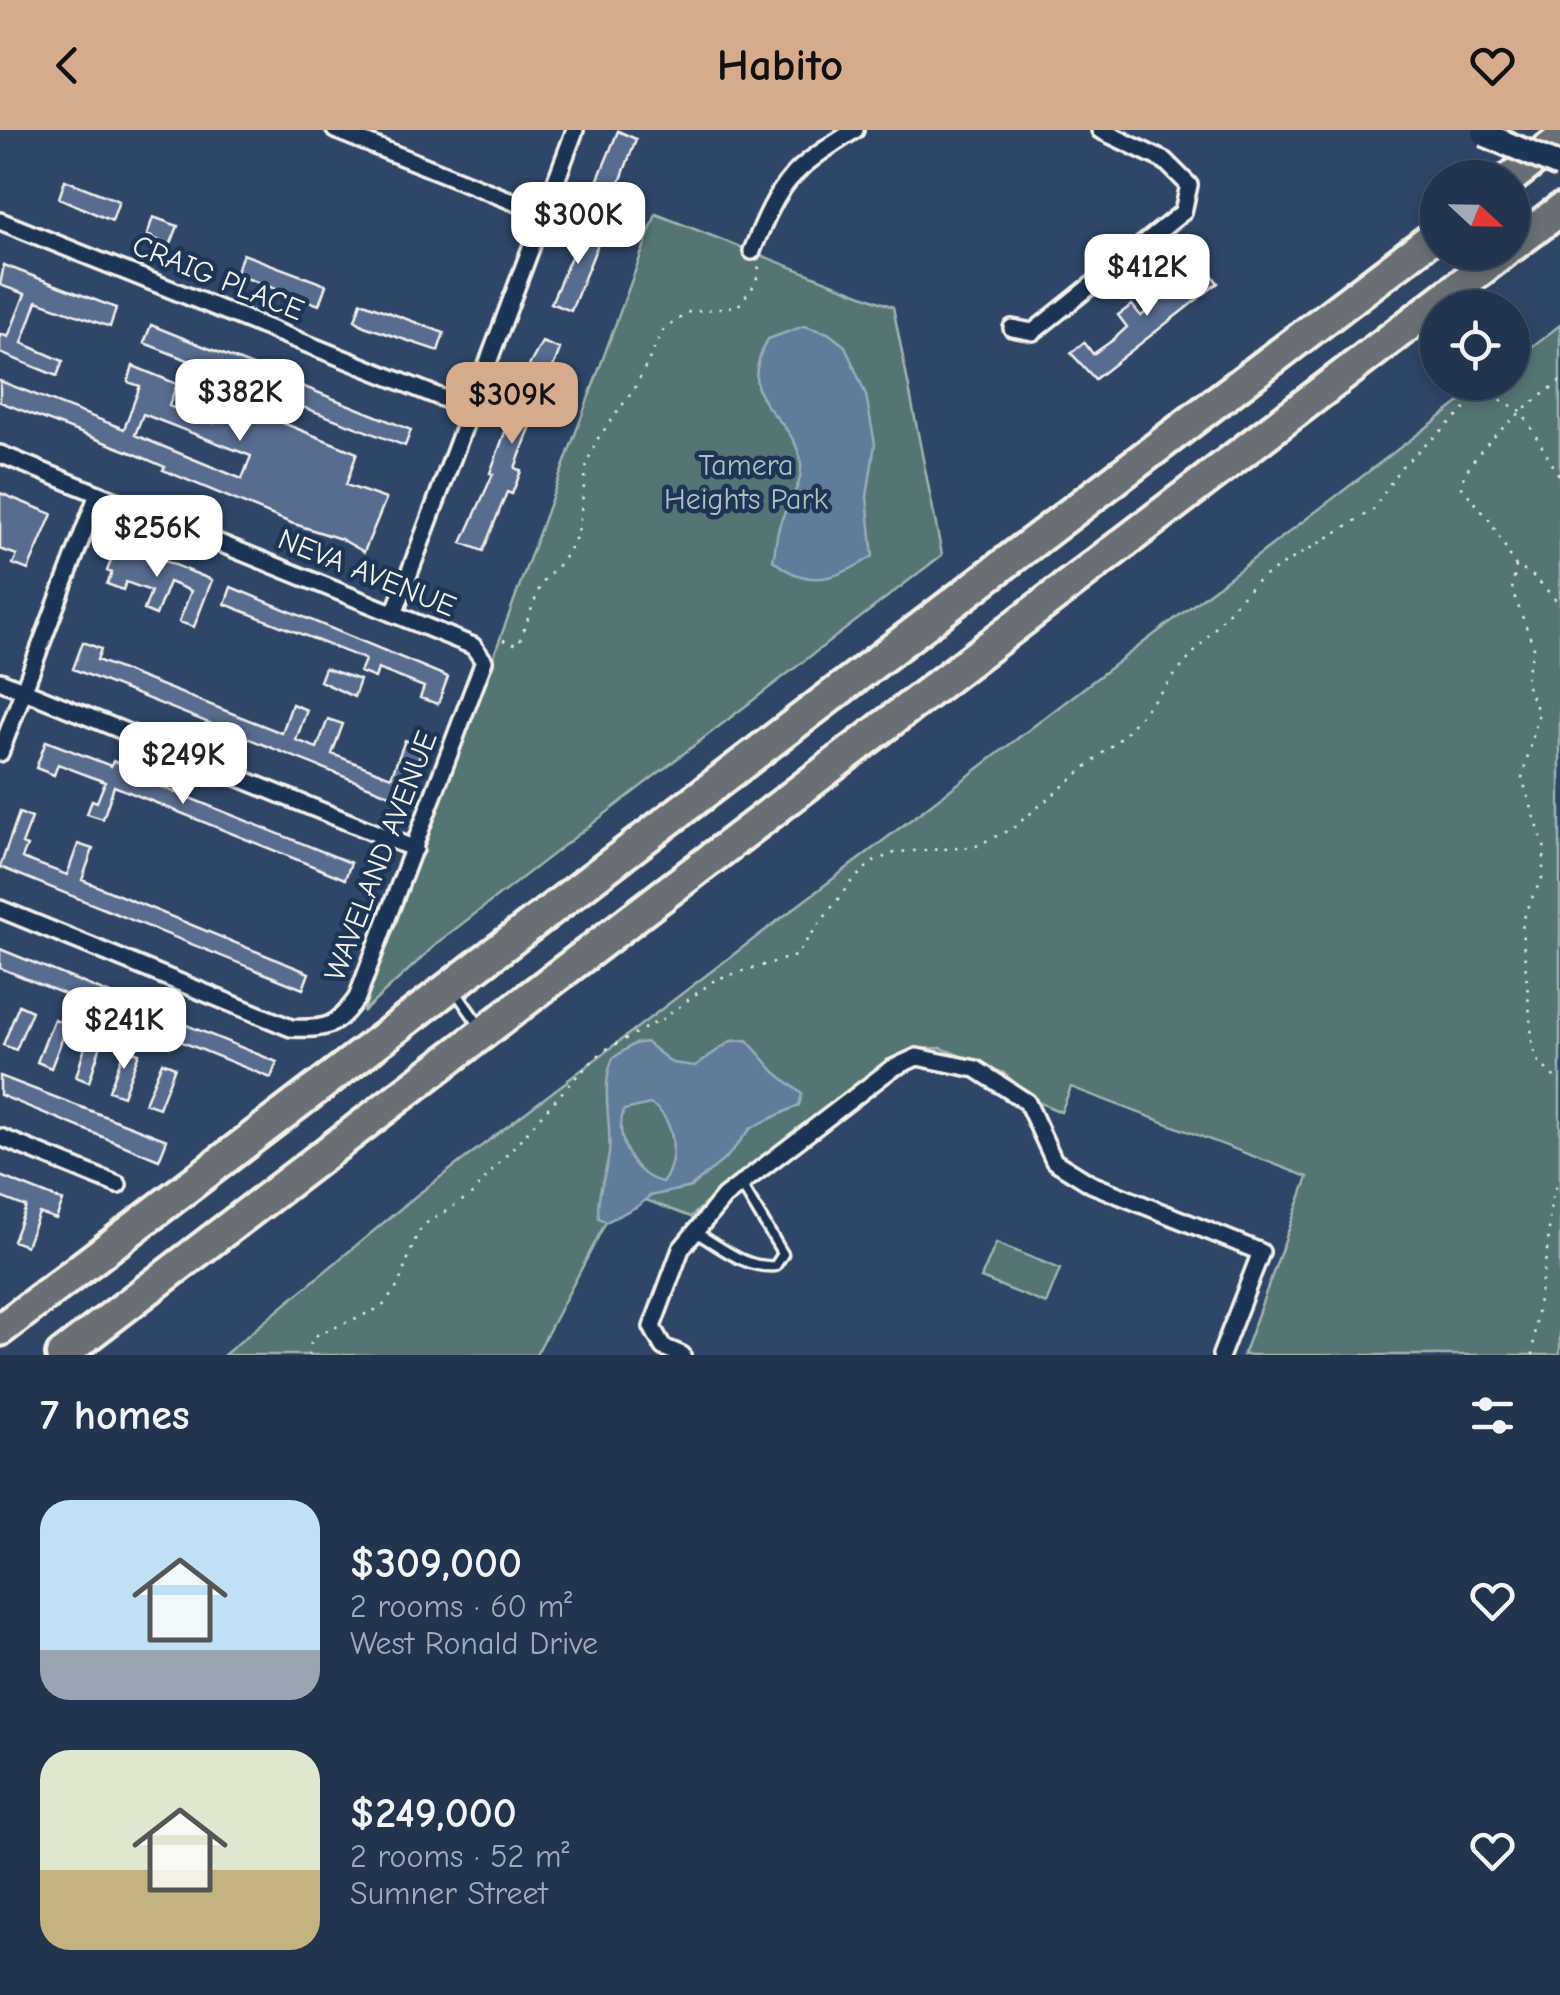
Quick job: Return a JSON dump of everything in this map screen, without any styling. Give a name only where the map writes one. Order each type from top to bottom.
[{"type":"highway","points":[[1530,163],[1560,140]]},
{"type":"highway","points":[[1530,232],[1560,210]]},
{"type":"highway","points":[[0,1330],[1420,247]]},
{"type":"highway","points":[[62,1355],[1480,270]]},
{"type":"street","points":[[335,130],[544,214]]},
{"type":"street","points":[[394,614],[575,130]]},
{"type":"street","points":[[752,251],[774,197],[785,181],[855,130]]},
{"type":"street","points":[[1012,328],[1032,332],[1183,212],[1190,185],[1165,161],[1100,130]]},
{"type":"street","points":[[1484,134],[1560,166]]},
{"type":"street","name":"CRAIG PLACE","points":[[0,221],[472,410]]},
{"type":"street","name":"NEVA AVENUE","points":[[0,454],[474,646],[484,661]]},
{"type":"street","points":[[0,752],[98,494]]},
{"type":"street","name":"WAVELAND AVENUE","points":[[0,909],[291,1028],[322,1028],[341,1020],[357,998],[484,661]]},
{"type":"street","points":[[0,681],[415,849]]},
{"type":"street","points":[[682,1355],[663,1348],[652,1327],[680,1249],[741,1184],[891,1069],[917,1056],[976,1069],[1027,1102],[1054,1161],[1091,1184],[1262,1252],[1222,1355]]},
{"type":"street","points":[[0,1138],[118,1185]]},
{"type":"lane","points":[[451,984],[484,1032]]},
{"type":"lane","points":[[695,1232],[748,1263],[775,1266],[783,1254],[741,1184]]},
{"type":"path","points":[[503,640],[518,645],[541,584],[573,546],[587,463],[596,441],[635,388],[664,329],[676,317],[689,312],[738,306],[756,282],[759,266],[752,251]]},
{"type":"path","points":[[1560,381],[1521,411],[1466,472],[1461,486],[1490,521],[1516,566],[1536,578],[1560,605]]},
{"type":"path","points":[[308,1355],[317,1335],[382,1307],[398,1286],[417,1234],[425,1224],[471,1195],[573,1080],[604,1051],[664,1018],[716,979],[795,956],[851,882],[872,862],[896,852],[974,846],[1013,828],[1123,736],[1260,578],[1373,510],[1400,468],[1465,406],[1488,397],[1508,402],[1521,411],[1560,477]]},
{"type":"path","points":[[1516,566],[1512,590],[1534,647],[1525,682],[1539,713],[1522,778],[1544,849],[1542,878],[1522,928],[1533,1048],[1539,1062],[1560,1083]]},
{"type":"path","points":[[1533,1355],[1536,1307],[1549,1237],[1550,1198],[1560,1180]]},
{"type":"green space","name":"Tamera Heights Park","points":[[656,214],[893,307],[942,555],[441,940],[363,1012]]},
{"type":"green space","points":[[1560,325],[1560,1355],[1243,1355],[1308,1177],[1071,1087],[1061,1112],[1033,1100],[1004,1073],[941,1048],[914,1049],[886,1061],[731,1180],[691,1217],[646,1200],[606,1222],[536,1355],[224,1355],[417,1195],[1463,400],[1530,400],[1530,348]]},
{"type":"green space","points":[[996,1243],[1060,1269],[1046,1304],[981,1278]]},
{"type":"water","points":[[804,326],[828,333],[845,346],[866,395],[875,444],[867,497],[873,556],[847,571],[823,578],[798,575],[773,560],[779,526],[797,486],[801,464],[796,446],[760,394],[756,380],[758,362],[768,339]]},
{"type":"water","points":[[747,1040],[775,1072],[802,1094],[799,1105],[751,1128],[727,1157],[691,1187],[650,1196],[606,1222],[599,1218],[609,1154],[607,1081],[613,1058],[634,1044],[646,1042],[672,1063],[695,1066],[731,1041]],"holes":[[[650,1104],[659,1110],[670,1129],[673,1151],[663,1182],[635,1165],[621,1132],[624,1110]]]},
{"type":"building","points":[[618,131],[636,139],[616,193],[596,184]]},
{"type":"building","points":[[65,180],[119,201],[112,221],[59,198]]},
{"type":"building","points":[[153,217],[178,226],[170,246],[147,235]]},
{"type":"building","points":[[586,222],[604,229],[571,311],[551,303]]},
{"type":"building","points":[[243,254],[326,285],[319,305],[236,272]]},
{"type":"building","points":[[4,265],[116,308],[110,327],[37,301],[22,343],[63,361],[57,376],[0,353],[0,334],[8,337],[25,294],[0,285]]},
{"type":"building","points":[[1182,267],[1191,278],[1207,268],[1218,283],[1095,379],[1071,353],[1084,342],[1093,354],[1113,340],[1127,327],[1118,315],[1132,305],[1141,316],[1160,301],[1152,289]]},
{"type":"building","points":[[361,302],[444,333],[438,351],[364,326],[355,320]]},
{"type":"building","points":[[151,325],[411,430],[405,446],[274,396],[266,416],[357,453],[346,485],[386,499],[364,552],[341,539],[291,523],[163,470],[165,467],[135,454],[0,402],[0,381],[124,429],[140,386],[128,382],[133,366],[177,384],[169,406],[197,417],[215,423],[224,399],[254,410],[262,389],[144,343]],"holes":[[[143,414],[251,456],[242,479],[135,435]]]},
{"type":"building","points":[[542,342],[560,349],[515,468],[521,471],[512,494],[507,492],[483,551],[462,543],[493,474],[490,473],[530,364]]},
{"type":"building","points":[[0,493],[52,514],[28,570],[13,564],[17,555],[0,549]]},
{"type":"building","points":[[118,542],[212,580],[194,627],[179,622],[191,591],[169,582],[156,615],[144,610],[151,591],[126,582],[123,590],[107,584],[112,573],[107,571]]},
{"type":"building","points":[[231,587],[448,677],[438,704],[420,698],[424,687],[378,669],[375,678],[360,672],[365,660],[362,658],[225,604]]},
{"type":"building","points":[[83,642],[101,649],[97,660],[282,733],[292,704],[307,710],[296,740],[317,748],[328,719],[343,724],[332,754],[391,777],[405,740],[423,747],[403,800],[73,669]]},
{"type":"building","points":[[325,668],[360,680],[354,697],[320,681]]},
{"type":"building","points":[[46,741],[111,766],[113,761],[122,764],[120,770],[351,863],[345,879],[114,786],[103,819],[87,814],[105,782],[58,764],[54,775],[36,768]]},
{"type":"building","points":[[19,813],[32,818],[22,844],[27,846],[22,858],[67,875],[78,844],[93,849],[82,880],[309,973],[303,989],[0,867]]},
{"type":"building","points":[[0,949],[277,1062],[271,1078],[0,968]]},
{"type":"building","points":[[19,1005],[32,1011],[16,1050],[3,1045]]},
{"type":"building","points":[[54,1019],[68,1024],[51,1068],[37,1062]]},
{"type":"building","points":[[89,1034],[103,1039],[89,1082],[76,1077]]},
{"type":"building","points":[[125,1048],[139,1053],[123,1096],[109,1091]]},
{"type":"building","points":[[162,1062],[175,1067],[159,1108],[145,1103]]},
{"type":"building","points":[[0,1076],[167,1140],[159,1160],[0,1095]]},
{"type":"building","points":[[0,1176],[63,1201],[56,1219],[39,1213],[26,1246],[13,1241],[26,1207],[0,1197]]}]
